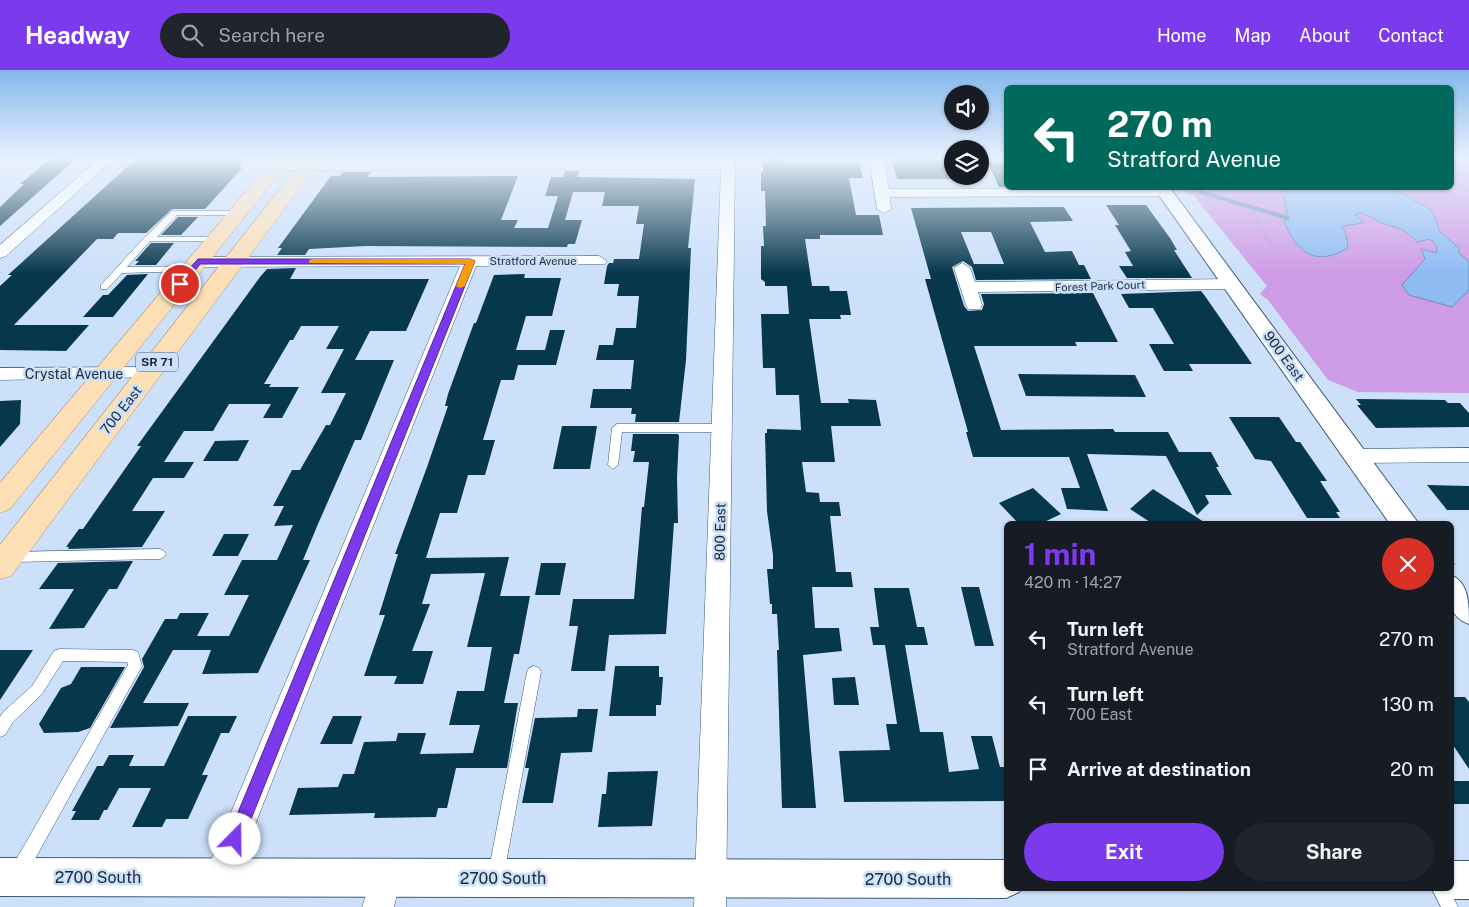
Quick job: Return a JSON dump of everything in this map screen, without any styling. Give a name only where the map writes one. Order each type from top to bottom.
[{"type":"main road","name":"SR 71","points":[[0,502],[252,196]]},
{"type":"main road","name":"700 East","points":[[4,562],[284,196]]},
{"type":"street","points":[[2,250],[64,196]]},
{"type":"street","name":"800 East","points":[[711,893],[727,196]]},
{"type":"street","points":[[883,196],[884,209]]},
{"type":"street","name":"900 East","points":[[1168,196],[1404,521]]},
{"type":"street","points":[[219,877],[470,261]]},
{"type":"street","name":"Stratford Avenue","points":[[195,265],[234,262],[599,261]]},
{"type":"street","points":[[962,268],[974,305]]},
{"type":"street","name":"Forest Park Court","points":[[968,287],[1232,284]]},
{"type":"street","name":"Crystal Avenue","points":[[0,374],[149,373]]},
{"type":"street","points":[[1356,456],[1469,455]]},
{"type":"street","points":[[1454,591],[1469,611]]},
{"type":"street","name":"2700 South","points":[[8,877],[219,877],[382,892],[496,878],[711,893],[1004,879]]},
{"type":"street","points":[[1454,880],[1469,880]]},
{"type":"lane","points":[[104,287],[148,239],[155,234],[174,210],[238,213]]},
{"type":"lane","points":[[148,239],[217,239]]},
{"type":"lane","points":[[119,270],[195,265]]},
{"type":"lane","points":[[613,465],[618,428],[722,428]]},
{"type":"lane","points":[[4,562],[160,554]]},
{"type":"lane","points":[[1,727],[37,690],[60,655],[133,656],[134,666],[8,877]]},
{"type":"lane","points":[[496,878],[534,672]]},
{"type":"lane","points":[[1441,891],[1450,907]]},
{"type":"path","points":[[1252,197],[1254,215],[1258,227],[1273,245]]},
{"type":"shaded area","points":[[1194,196],[1469,196],[1469,393],[1358,392],[1328,380],[1268,300],[1260,294],[1267,286]]},
{"type":"water","points":[[1406,196],[1429,208],[1437,221],[1439,231],[1459,248],[1459,253],[1469,262],[1469,290],[1452,307],[1409,295],[1402,285],[1425,259],[1421,249],[1437,253],[1436,245],[1430,239],[1417,242],[1409,234],[1360,213],[1355,215],[1364,223],[1342,226],[1346,234],[1348,248],[1337,254],[1326,256],[1317,257],[1309,254],[1295,242],[1284,221],[1288,218],[1284,197]]},
{"type":"building","points":[[11,196],[34,196],[0,226],[0,207]]},
{"type":"building","points":[[95,196],[217,196],[205,209],[172,209],[146,233],[118,233],[113,239],[97,239],[14,325],[89,325],[66,351],[0,350],[0,286],[12,275],[8,275]]},
{"type":"building","points":[[316,196],[510,196],[501,220],[518,220],[514,228],[548,228],[558,196],[572,196],[565,220],[582,220],[575,244],[568,244],[567,247],[365,246],[309,249],[305,255],[277,255],[282,248],[278,248]]},
{"type":"building","points":[[604,196],[693,196],[688,248],[691,248],[686,360],[679,422],[635,422],[636,414],[631,414],[632,408],[590,408],[593,389],[631,389],[634,360],[596,360],[599,345],[613,345],[616,328],[636,328],[639,296],[617,296],[619,284],[604,284],[607,266],[609,263],[613,263],[614,259],[639,259],[644,224],[636,224],[639,206],[602,206]]},
{"type":"building","points":[[765,196],[852,196],[856,215],[879,215],[883,235],[820,235],[820,239],[805,239],[812,286],[829,286],[830,291],[847,291],[851,315],[840,315],[841,319],[809,319],[821,403],[849,403],[848,399],[876,400],[881,426],[831,426],[835,462],[802,462],[806,492],[819,493],[820,502],[839,502],[841,516],[830,516],[836,572],[851,572],[853,587],[812,587],[815,628],[839,628],[842,651],[803,655],[816,808],[782,808],[777,614],[772,614],[767,569],[773,569],[773,555],[767,511],[765,433],[767,433],[767,429],[801,430],[799,395],[776,395],[775,368],[763,368],[761,314],[789,314],[787,286],[765,286],[765,282],[761,279],[761,246],[764,246],[763,226],[766,226]]},
{"type":"building","points":[[1106,205],[1146,205],[1170,238],[1177,250],[1174,250],[1192,278],[1127,278],[1119,266],[1133,266],[1125,252],[1131,251],[1115,225],[1119,225]]},
{"type":"building","points":[[1064,207],[1073,221],[1030,222],[1045,252],[1072,251],[1079,265],[1084,265],[1091,279],[976,280],[972,267],[963,261],[952,267],[964,306],[968,311],[982,310],[984,304],[981,294],[1093,293],[1118,342],[1075,342],[1077,346],[974,346],[1001,430],[1113,429],[1115,432],[1168,432],[1179,452],[1211,452],[1219,467],[1216,467],[1232,495],[1205,495],[1209,503],[1197,515],[1166,456],[1087,454],[1108,511],[1067,509],[1061,488],[1080,488],[1069,457],[973,457],[966,432],[968,432],[925,279],[931,279],[911,208]],"holes":[[[961,232],[991,232],[1004,264],[974,264]]]},
{"type":"building","points":[[178,217],[198,217],[181,235],[161,235]]},
{"type":"building","points":[[151,243],[174,243],[156,265],[135,265],[139,261],[135,261]]},
{"type":"building","points":[[296,268],[290,279],[429,279],[406,331],[370,331],[355,360],[394,360],[361,440],[355,440],[318,524],[303,560],[310,560],[258,673],[202,674],[211,650],[173,650],[143,703],[189,703],[178,726],[110,728],[144,667],[142,659],[165,619],[177,619],[180,613],[209,613],[197,636],[229,636],[249,595],[224,595],[242,560],[277,560],[293,525],[274,526],[284,506],[273,506],[292,470],[300,470],[326,425],[330,425],[346,393],[321,393],[344,349],[326,349],[339,326],[301,326],[293,340],[290,340],[264,384],[271,384],[269,387],[299,387],[282,418],[263,418],[271,404],[229,404],[213,431],[184,431],[164,462],[194,462],[184,478],[153,478],[132,511],[165,511],[142,547],[68,549],[69,547],[66,547],[79,529],[83,529],[141,446],[137,446],[260,277],[267,269]]},
{"type":"building","points":[[148,274],[113,317],[83,317],[103,295],[108,295],[127,275]]},
{"type":"building","points":[[525,274],[524,278],[561,278],[552,316],[526,316],[516,350],[545,350],[550,330],[565,330],[556,365],[518,365],[514,380],[501,380],[483,440],[495,440],[485,475],[468,475],[457,513],[440,513],[426,558],[509,557],[500,596],[530,596],[519,654],[514,654],[504,703],[518,703],[507,768],[456,768],[447,808],[438,808],[436,817],[374,818],[375,813],[289,815],[298,788],[338,787],[343,774],[354,774],[364,742],[396,741],[398,733],[426,733],[420,754],[473,753],[480,725],[449,725],[457,691],[484,691],[492,647],[467,647],[485,573],[431,574],[422,604],[430,604],[412,651],[433,651],[423,684],[394,684],[397,676],[364,676],[385,615],[379,615],[398,554],[395,554],[448,406],[445,406],[448,394],[474,323],[476,323],[494,275]]},
{"type":"building","points":[[1201,291],[1252,364],[1189,364],[1193,371],[1164,371],[1149,344],[1174,344],[1153,308],[1129,308],[1121,294]]},
{"type":"building","points":[[1018,374],[1135,375],[1146,397],[1026,396]]},
{"type":"building","points":[[1356,399],[1445,400],[1448,403],[1460,403],[1469,413],[1469,427],[1376,428],[1357,405],[1361,405]]},
{"type":"building","points":[[21,400],[20,424],[0,447],[0,401]]},
{"type":"building","points":[[1229,417],[1279,417],[1296,442],[1300,442],[1327,481],[1320,481],[1340,512],[1336,512],[1340,518],[1307,518],[1271,461],[1255,459]]},
{"type":"building","points":[[562,426],[597,426],[590,469],[553,469]]},
{"type":"building","points":[[633,434],[678,434],[679,436],[677,477],[678,523],[674,523],[666,634],[609,635],[605,671],[571,671],[578,626],[569,626],[573,599],[634,599],[642,507],[644,507],[649,462],[633,462],[635,451],[631,451]]},
{"type":"building","points":[[249,440],[238,461],[203,461],[215,441]]},
{"type":"building","points":[[1427,485],[1469,486],[1469,510],[1447,510]]},
{"type":"building","points":[[1033,488],[1061,514],[1046,521],[1016,521],[999,503]]},
{"type":"building","points":[[1153,489],[1202,521],[1148,521],[1130,509]]},
{"type":"building","points":[[224,534],[249,534],[238,556],[212,556]]},
{"type":"building","points":[[133,561],[117,589],[109,589],[84,628],[49,629],[74,589],[39,589],[58,563]]},
{"type":"building","points":[[541,563],[566,563],[560,595],[535,595]]},
{"type":"building","points":[[961,587],[979,587],[994,646],[975,646]]},
{"type":"building","points":[[874,588],[909,588],[917,627],[924,627],[928,645],[905,645],[920,732],[943,732],[949,772],[979,769],[971,736],[992,736],[1000,767],[1004,767],[1004,801],[844,802],[839,751],[890,750],[886,724],[897,724],[885,645],[873,645],[870,627],[879,627]]},
{"type":"building","points":[[0,650],[33,650],[0,700]]},
{"type":"building","points":[[615,666],[659,666],[659,677],[663,677],[661,705],[656,705],[656,716],[609,716]]},
{"type":"building","points":[[81,667],[125,667],[90,728],[78,732],[44,733],[39,724],[61,688],[71,684]]},
{"type":"building","points":[[855,677],[859,705],[834,705],[832,678]]},
{"type":"building","points":[[1454,697],[1465,697],[1469,702],[1469,769],[1454,746]]},
{"type":"building","points":[[578,709],[598,709],[592,752],[561,753],[553,803],[522,803],[529,768],[525,768],[535,718],[577,717]]},
{"type":"building","points":[[188,716],[237,716],[229,733],[221,733],[202,775],[208,775],[188,819],[166,819],[162,827],[132,827],[151,788],[119,788],[99,820],[71,820],[76,811],[72,811],[97,766],[103,766],[109,755],[134,755],[129,766],[164,766]]},
{"type":"building","points":[[333,716],[362,716],[352,744],[320,744]]},
{"type":"building","points":[[658,771],[652,826],[598,827],[602,794],[606,794],[608,772]]},
{"type":"building","points":[[1454,781],[1469,781],[1469,804],[1454,804]]},
{"type":"waterway","points":[[1214,196],[1288,218]]},
{"type":"slow traffic","points":[[312,261],[470,261],[460,286]]},
{"type":"route","points":[[180,284],[198,262],[470,261],[235,839]]}]
